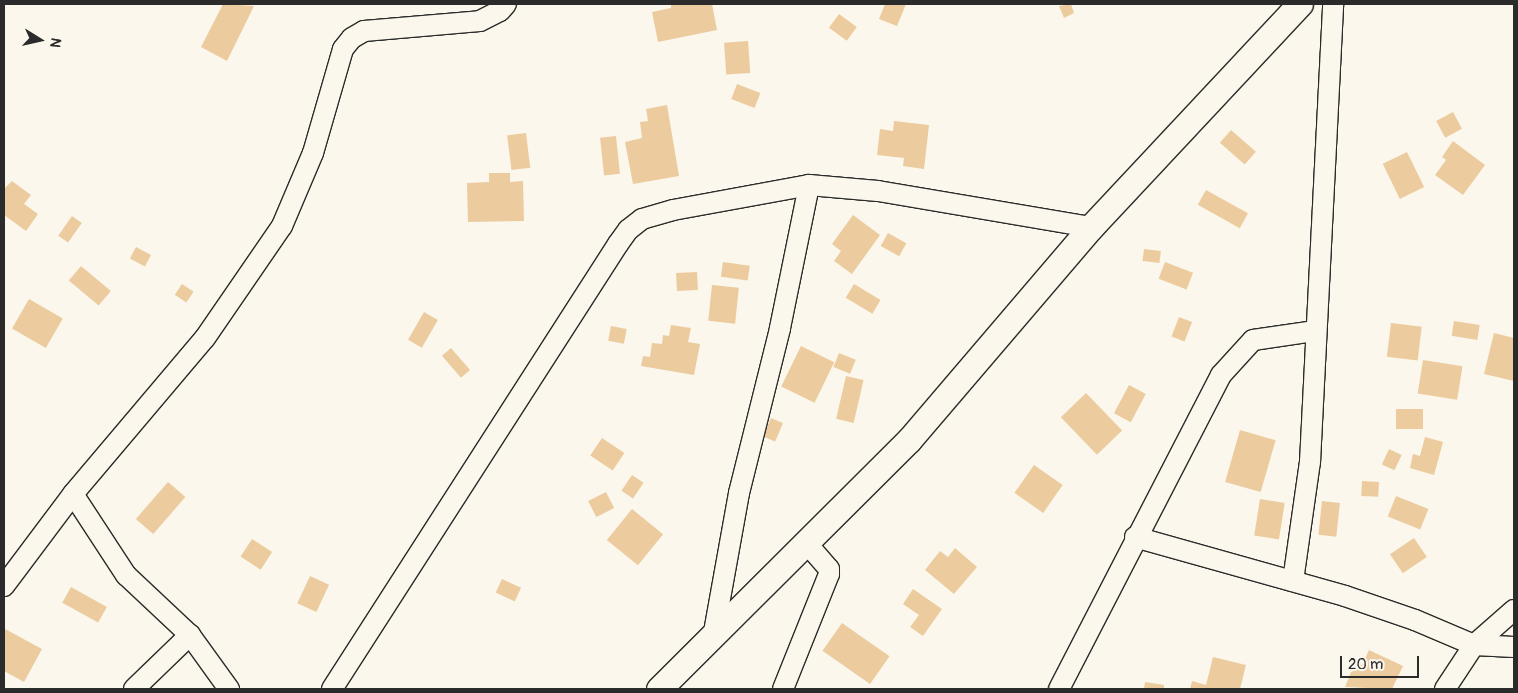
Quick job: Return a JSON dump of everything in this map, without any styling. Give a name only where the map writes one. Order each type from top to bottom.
[{"type":"street","points":[[4,586],[73,494],[205,338],[282,226],[313,153],[343,50],[352,38],[364,32],[480,21],[500,11],[506,4]]},
{"type":"street","points":[[659,689],[714,632],[909,440],[1090,227],[1300,4]]},
{"type":"street","points":[[1293,581],[1310,462],[1315,331],[1333,4]]},
{"type":"street","points":[[332,689],[628,230],[642,219],[673,210],[810,185],[878,191],[1090,227]]},
{"type":"street","points":[[714,632],[737,502],[780,328],[810,185]]},
{"type":"street","points":[[1057,688],[1221,375],[1254,340],[1315,331]]},
{"type":"street","points":[[73,494],[126,575],[190,635],[229,689]]},
{"type":"street","points":[[1135,537],[1293,581],[1415,620],[1474,645],[1514,647]]},
{"type":"street","points":[[787,688],[829,574],[806,543]]},
{"type":"street","points":[[1445,689],[1474,645],[1514,610]]},
{"type":"street","points":[[134,689],[190,635]]},
{"type":"building","points":[[223,4],[254,6],[227,61],[201,47]]},
{"type":"building","points":[[671,4],[712,4],[717,30],[658,42],[652,12],[671,8]]},
{"type":"building","points":[[885,4],[906,4],[897,26],[879,19]]},
{"type":"building","points":[[1071,4],[1074,13],[1064,18],[1059,6]]},
{"type":"building","points":[[839,14],[857,27],[847,41],[829,28]]},
{"type":"building","points":[[748,41],[750,73],[726,75],[724,43]]},
{"type":"building","points":[[737,84],[760,93],[755,108],[731,99]]},
{"type":"building","points":[[667,105],[679,176],[633,184],[625,142],[642,138],[640,122],[648,121],[646,109]]},
{"type":"building","points":[[1453,112],[1462,129],[1445,138],[1436,121]]},
{"type":"building","points":[[894,121],[929,125],[924,169],[903,166],[904,158],[877,155],[880,129],[893,131]]},
{"type":"building","points":[[1231,130],[1256,152],[1245,164],[1220,143]]},
{"type":"building","points":[[526,133],[530,168],[511,170],[507,135]]},
{"type":"building","points":[[616,136],[620,174],[604,175],[600,138]]},
{"type":"building","points":[[1453,141],[1485,165],[1463,195],[1435,175],[1446,160],[1442,157]]},
{"type":"building","points":[[1407,152],[1424,187],[1400,199],[1383,164]]},
{"type":"building","points":[[489,173],[510,173],[510,182],[523,181],[524,221],[468,222],[467,183],[489,182]]},
{"type":"building","points":[[12,181],[31,195],[24,204],[38,214],[26,231],[4,215],[4,189]]},
{"type":"building","points":[[1206,190],[1248,213],[1240,228],[1198,205]]},
{"type":"building","points":[[853,215],[880,235],[852,274],[834,261],[841,251],[832,244]]},
{"type":"building","points":[[72,216],[82,223],[68,243],[58,236]]},
{"type":"building","points":[[888,233],[906,243],[899,256],[881,246]]},
{"type":"building","points":[[136,247],[151,255],[145,266],[130,258]]},
{"type":"building","points":[[1144,249],[1161,251],[1159,263],[1143,261]]},
{"type":"building","points":[[723,262],[750,266],[748,281],[721,277]]},
{"type":"building","points":[[1165,262],[1193,273],[1187,290],[1159,279]]},
{"type":"building","points":[[81,266],[111,291],[99,306],[69,281]]},
{"type":"building","points":[[697,272],[698,290],[677,291],[676,273]]},
{"type":"building","points":[[182,284],[194,292],[186,303],[175,295]]},
{"type":"building","points":[[854,284],[881,300],[872,314],[846,298]]},
{"type":"building","points":[[712,285],[739,288],[735,324],[708,321]]},
{"type":"building","points":[[29,299],[63,318],[46,348],[12,328]]},
{"type":"building","points":[[424,312],[438,320],[422,348],[408,340]]},
{"type":"building","points":[[1179,317],[1192,322],[1185,342],[1171,337]]},
{"type":"building","points":[[1454,321],[1480,325],[1477,340],[1452,336]]},
{"type":"building","points":[[1391,323],[1422,327],[1418,361],[1387,357]]},
{"type":"building","points":[[671,325],[691,328],[688,342],[700,344],[694,375],[641,366],[643,356],[650,357],[652,343],[662,344],[663,335],[669,336]]},
{"type":"building","points":[[611,326],[627,329],[624,344],[608,341]]},
{"type":"building","points":[[1494,333],[1514,338],[1514,381],[1484,374]]},
{"type":"building","points":[[801,346],[834,362],[815,403],[781,386]]},
{"type":"building","points":[[451,348],[470,370],[461,378],[442,356]]},
{"type":"building","points":[[839,353],[856,360],[850,374],[833,367]]},
{"type":"building","points":[[1423,360],[1463,366],[1457,400],[1418,394]]},
{"type":"building","points":[[846,376],[864,380],[854,423],[836,419]]},
{"type":"building","points":[[1129,385],[1146,394],[1131,422],[1114,413]]},
{"type":"building","points":[[1086,393],[1122,430],[1097,455],[1061,417]]},
{"type":"building","points":[[1396,409],[1423,409],[1423,429],[1396,429]]},
{"type":"building","points":[[771,418],[783,423],[775,441],[763,436]]},
{"type":"building","points":[[1240,430],[1276,440],[1261,492],[1225,482]]},
{"type":"building","points":[[1425,437],[1443,442],[1434,475],[1410,468],[1413,454],[1420,456]]},
{"type":"building","points":[[602,438],[624,453],[613,471],[590,455]]},
{"type":"building","points":[[1389,449],[1402,455],[1395,470],[1382,464]]},
{"type":"building","points":[[1034,465],[1063,485],[1043,513],[1014,493]]},
{"type":"building","points":[[632,475],[644,483],[633,499],[621,491]]},
{"type":"building","points":[[1362,481],[1379,482],[1378,497],[1361,496]]},
{"type":"building","points":[[168,482],[185,497],[153,534],[136,519]]},
{"type":"building","points":[[606,492],[614,508],[596,517],[588,501]]},
{"type":"building","points":[[1396,496],[1428,509],[1420,530],[1388,516]]},
{"type":"building","points":[[1260,499],[1285,503],[1279,539],[1254,536]]},
{"type":"building","points":[[1322,501],[1340,503],[1336,537],[1318,535]]},
{"type":"building","points":[[632,509],[663,534],[638,565],[607,540]]},
{"type":"building","points":[[1414,538],[1427,557],[1403,573],[1390,554]]},
{"type":"building","points":[[252,539],[272,552],[261,570],[241,557]]},
{"type":"building","points":[[955,548],[977,567],[954,594],[925,570],[940,551],[948,557]]},
{"type":"building","points":[[310,576],[329,585],[316,612],[297,603]]},
{"type":"building","points":[[502,579],[521,588],[515,601],[496,593]]},
{"type":"building","points":[[71,587],[107,607],[98,623],[62,603]]},
{"type":"building","points":[[913,589],[942,609],[923,636],[910,627],[919,615],[903,604]]},
{"type":"building","points":[[842,623],[890,656],[870,684],[822,651]]},
{"type":"building","points":[[5,629],[42,649],[24,682],[4,671]]},
{"type":"building","points":[[1369,650],[1403,666],[1392,689],[1345,687],[1355,662],[1362,665]]},
{"type":"building","points":[[1213,657],[1246,665],[1240,689],[1190,689],[1192,681],[1206,685]]},
{"type":"building","points":[[1145,682],[1164,685],[1164,689],[1144,689]]}]
